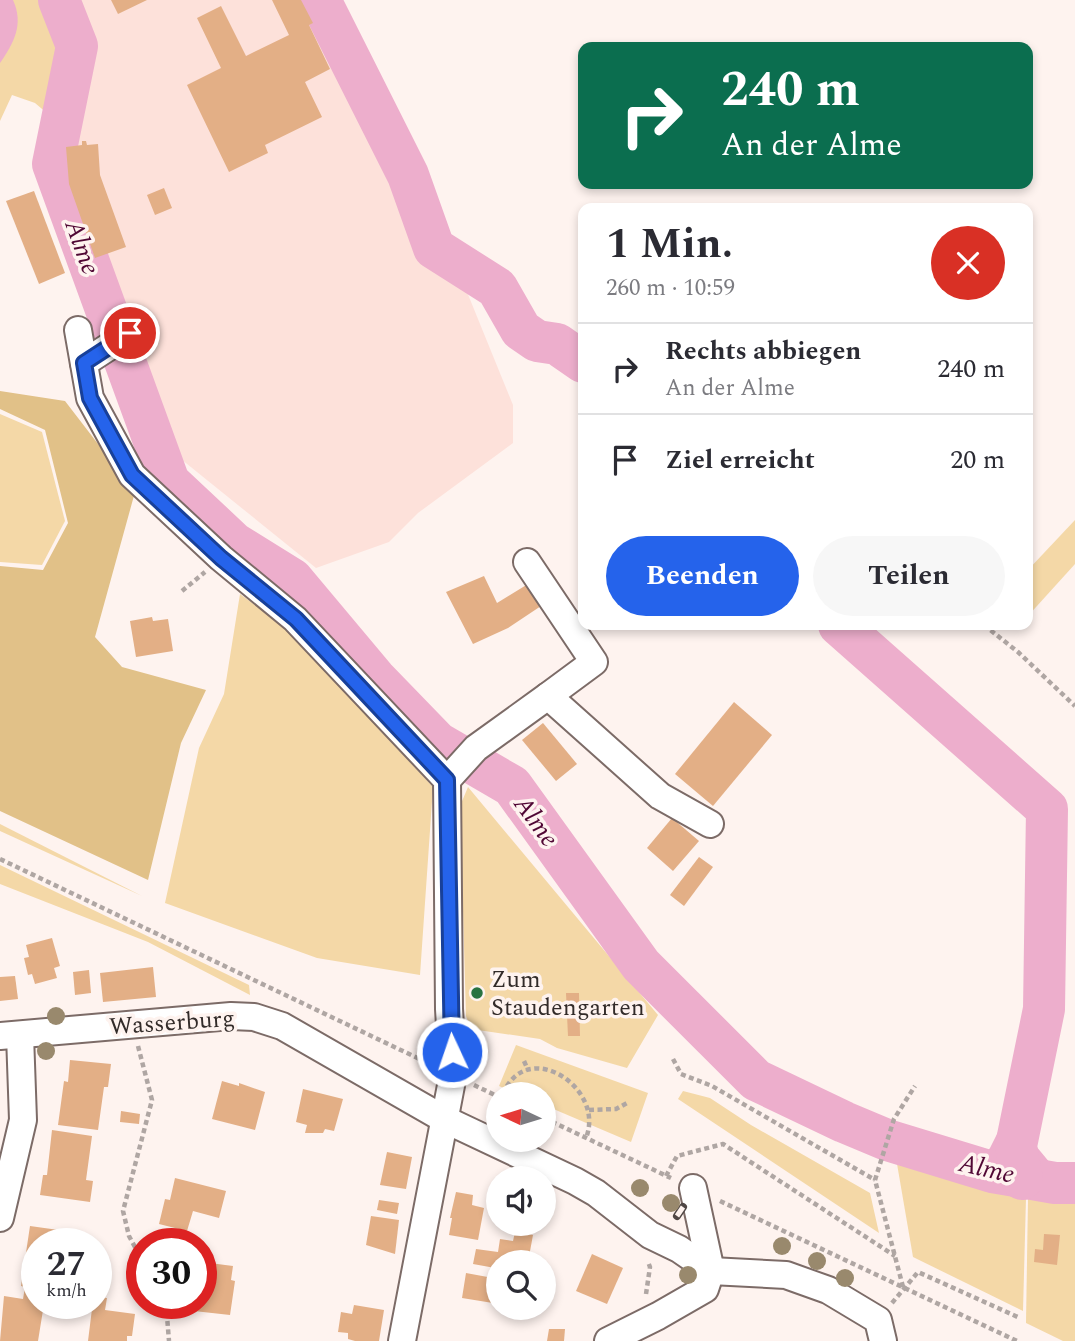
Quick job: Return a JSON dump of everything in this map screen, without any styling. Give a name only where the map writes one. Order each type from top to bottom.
[{"type":"street","points":[[78,330],[92,357],[90,398],[132,475],[221,558],[296,619],[453,774]]},
{"type":"street","points":[[92,357],[130,333]]},
{"type":"street","points":[[402,1341],[453,1075],[449,1009],[453,774],[476,748],[594,662],[527,562]]},
{"type":"street","points":[[548,696],[660,796],[710,824]]},
{"type":"street","name":"Wasserburg","points":[[10,1036],[231,1016],[254,1017],[282,1026],[444,1119],[597,1193],[650,1235],[679,1249],[711,1270],[786,1275],[828,1290],[878,1320],[883,1341]]},
{"type":"street","points":[[0,1218],[23,1120],[10,1036]]},
{"type":"street","points":[[608,1341],[705,1289],[711,1270],[693,1188]]},
{"type":"path","points":[[990,630],[1018,652],[1075,706]]},
{"type":"path","points":[[0,859],[453,1075]]},
{"type":"path","points":[[127,1228],[124,1211],[152,1100],[132,1025]]},
{"type":"path","points":[[673,1059],[681,1074],[712,1086],[875,1180]]},
{"type":"path","points":[[524,1061],[528,1070]]},
{"type":"path","points":[[509,1082],[528,1070],[541,1067],[565,1076],[576,1087],[589,1110],[590,1127],[586,1138]]},
{"type":"path","points":[[904,1288],[875,1180],[894,1119],[915,1086]]},
{"type":"path","points":[[589,1110],[616,1109],[629,1102]]},
{"type":"path","points":[[556,1124],[1017,1341]]},
{"type":"path","points":[[666,1176],[677,1156],[723,1143],[895,1256]]},
{"type":"path","points":[[644,1324],[639,1313],[648,1287],[650,1266],[644,1248],[650,1235]]},
{"type":"path","points":[[904,1288],[918,1272],[1020,1318]]},
{"type":"path","points":[[167,1319],[169,1341]]},
{"type":"shaded area","points":[[0,0],[41,0],[59,42],[62,64],[48,114],[35,103],[12,95],[0,121]]},
{"type":"shaded area","points":[[73,0],[307,0],[425,256],[467,292],[513,405],[513,443],[418,513],[389,542],[316,568],[171,451],[66,185],[63,147],[95,46]]},
{"type":"shaded area","points":[[0,391],[65,401],[135,492],[95,637],[122,667],[206,690],[181,743],[148,880],[0,811],[0,566],[43,570],[68,523],[45,430],[0,409]]},
{"type":"shaded area","points":[[0,414],[42,432],[65,521],[42,565],[0,562]]},
{"type":"shaded area","points":[[1075,520],[1075,564],[1033,610],[1033,565]]},
{"type":"shaded area","points":[[240,594],[286,628],[433,787],[420,975],[317,958],[165,903],[199,748],[224,694]]},
{"type":"shaded area","points":[[468,787],[658,1015],[627,1068],[557,1048],[540,1039],[471,1029],[466,1016],[460,806]]},
{"type":"shaded area","points":[[0,824],[142,896],[0,831]]},
{"type":"shaded area","points":[[0,865],[249,985],[250,995],[148,942],[0,884]]},
{"type":"shaded area","points":[[516,1045],[648,1093],[631,1142],[556,1110],[556,1082],[501,1082]]},
{"type":"shaded area","points":[[683,1091],[710,1098],[751,1125],[870,1193],[879,1233],[678,1099]]},
{"type":"shaded area","points":[[896,1158],[1026,1198],[1023,1311],[913,1257]]},
{"type":"shaded area","points":[[1028,1199],[1075,1199],[1075,1341],[1063,1341],[1026,1323]]},
{"type":"water","points":[[0,0],[13,0],[18,17],[13,41],[0,63]]},
{"type":"water","points":[[1006,1116],[1055,1169],[1075,1174],[1075,1193],[1060,1195],[1052,1190],[1024,1191],[981,1178],[982,1158]]},
{"type":"building","points":[[111,0],[147,0],[118,14]]},
{"type":"building","points":[[272,0],[301,0],[313,23],[309,25],[330,69],[305,82],[322,117],[265,145],[268,153],[229,172],[187,85],[221,68],[197,18],[221,6],[246,56],[289,35]]},
{"type":"building","points":[[82,141],[86,141],[87,145],[98,144],[100,175],[126,247],[95,258],[69,184],[66,147],[82,145]]},
{"type":"building","points":[[164,188],[172,208],[155,215],[147,195]]},
{"type":"building","points":[[34,191],[65,273],[39,284],[6,201]]},
{"type":"building","points":[[484,576],[497,603],[528,584],[541,606],[508,628],[473,644],[446,592]]},
{"type":"building","points":[[152,617],[153,621],[168,619],[173,651],[136,657],[130,621]]},
{"type":"building","points":[[734,702],[772,735],[713,806],[675,774]]},
{"type":"building","points":[[543,723],[577,764],[556,781],[522,740]]},
{"type":"building","points":[[672,818],[699,841],[673,871],[647,848]]},
{"type":"building","points":[[699,857],[713,867],[684,906],[670,895]]},
{"type":"building","points":[[52,938],[60,966],[54,968],[57,978],[35,984],[32,974],[28,975],[24,958],[29,957],[26,945]]},
{"type":"building","points":[[153,967],[156,997],[103,1002],[100,973]]},
{"type":"building","points":[[89,970],[91,993],[75,995],[73,972]]},
{"type":"building","points":[[15,976],[18,999],[0,1001],[0,977]]},
{"type":"building","points":[[566,993],[579,993],[580,1036],[568,1036]]},
{"type":"building","points":[[70,1060],[111,1064],[108,1087],[104,1087],[98,1130],[58,1125]]},
{"type":"building","points":[[222,1081],[239,1086],[239,1083],[265,1092],[255,1130],[212,1119]]},
{"type":"building","points":[[303,1089],[343,1099],[334,1131],[325,1129],[323,1133],[305,1133],[307,1125],[296,1122]]},
{"type":"building","points":[[121,1111],[140,1114],[139,1124],[120,1122]]},
{"type":"building","points":[[52,1130],[92,1136],[86,1180],[93,1181],[90,1202],[40,1195],[43,1175],[47,1175]]},
{"type":"building","points":[[387,1152],[412,1157],[406,1189],[380,1185]]},
{"type":"building","points":[[175,1178],[226,1191],[219,1218],[193,1211],[188,1228],[159,1224],[165,1199],[170,1200]]},
{"type":"building","points":[[456,1192],[473,1195],[472,1205],[484,1208],[478,1240],[449,1235]]},
{"type":"building","points":[[379,1200],[399,1203],[397,1214],[377,1210]]},
{"type":"building","points":[[371,1216],[399,1220],[395,1254],[366,1245]]},
{"type":"building","points":[[1044,1234],[1060,1235],[1057,1265],[1034,1262],[1035,1249],[1043,1250]]},
{"type":"building","points":[[514,1236],[533,1236],[530,1250],[498,1250],[500,1239],[513,1241]]},
{"type":"building","points":[[476,1249],[486,1250],[486,1266],[473,1264]]},
{"type":"building","points":[[592,1254],[623,1268],[607,1304],[576,1291]]},
{"type":"building","points":[[217,1264],[233,1266],[231,1280],[235,1281],[230,1315],[217,1314]]},
{"type":"building","points":[[466,1273],[486,1277],[486,1302],[462,1298]]},
{"type":"building","points":[[4,1296],[21,1299],[21,1319],[42,1319],[38,1341],[0,1341]]},
{"type":"building","points":[[354,1305],[384,1310],[379,1341],[355,1341],[348,1339],[348,1333],[338,1332],[341,1312],[352,1314]]},
{"type":"building","points":[[112,1311],[126,1313],[126,1319],[134,1319],[132,1336],[127,1336],[127,1341],[88,1341],[91,1319],[112,1319]]},
{"type":"building","points":[[549,1329],[565,1329],[564,1341],[547,1341]]},
{"type":"waterway","name":"Alme","points":[[59,0],[77,46],[53,164],[169,482],[234,543],[292,579],[375,678],[438,743],[512,786],[641,965],[756,1080],[887,1140],[992,1172],[1055,1183],[1075,1183]]},
{"type":"waterway","points":[[320,0],[408,175],[434,248],[497,288],[521,330],[537,341],[557,344],[578,359]]},
{"type":"waterway","points":[[845,630],[1047,809],[1044,1009],[1016,1146],[1022,1179]]},
{"type":"railway","points":[[677,1216],[683,1207]]},
{"type":"place","name":"Zum Staudengarten","points":[[477,993]]},
{"type":"route","points":[[130,333],[84,363],[90,398],[132,475],[221,558],[296,619],[447,780],[449,1009],[452,1052]]}]
